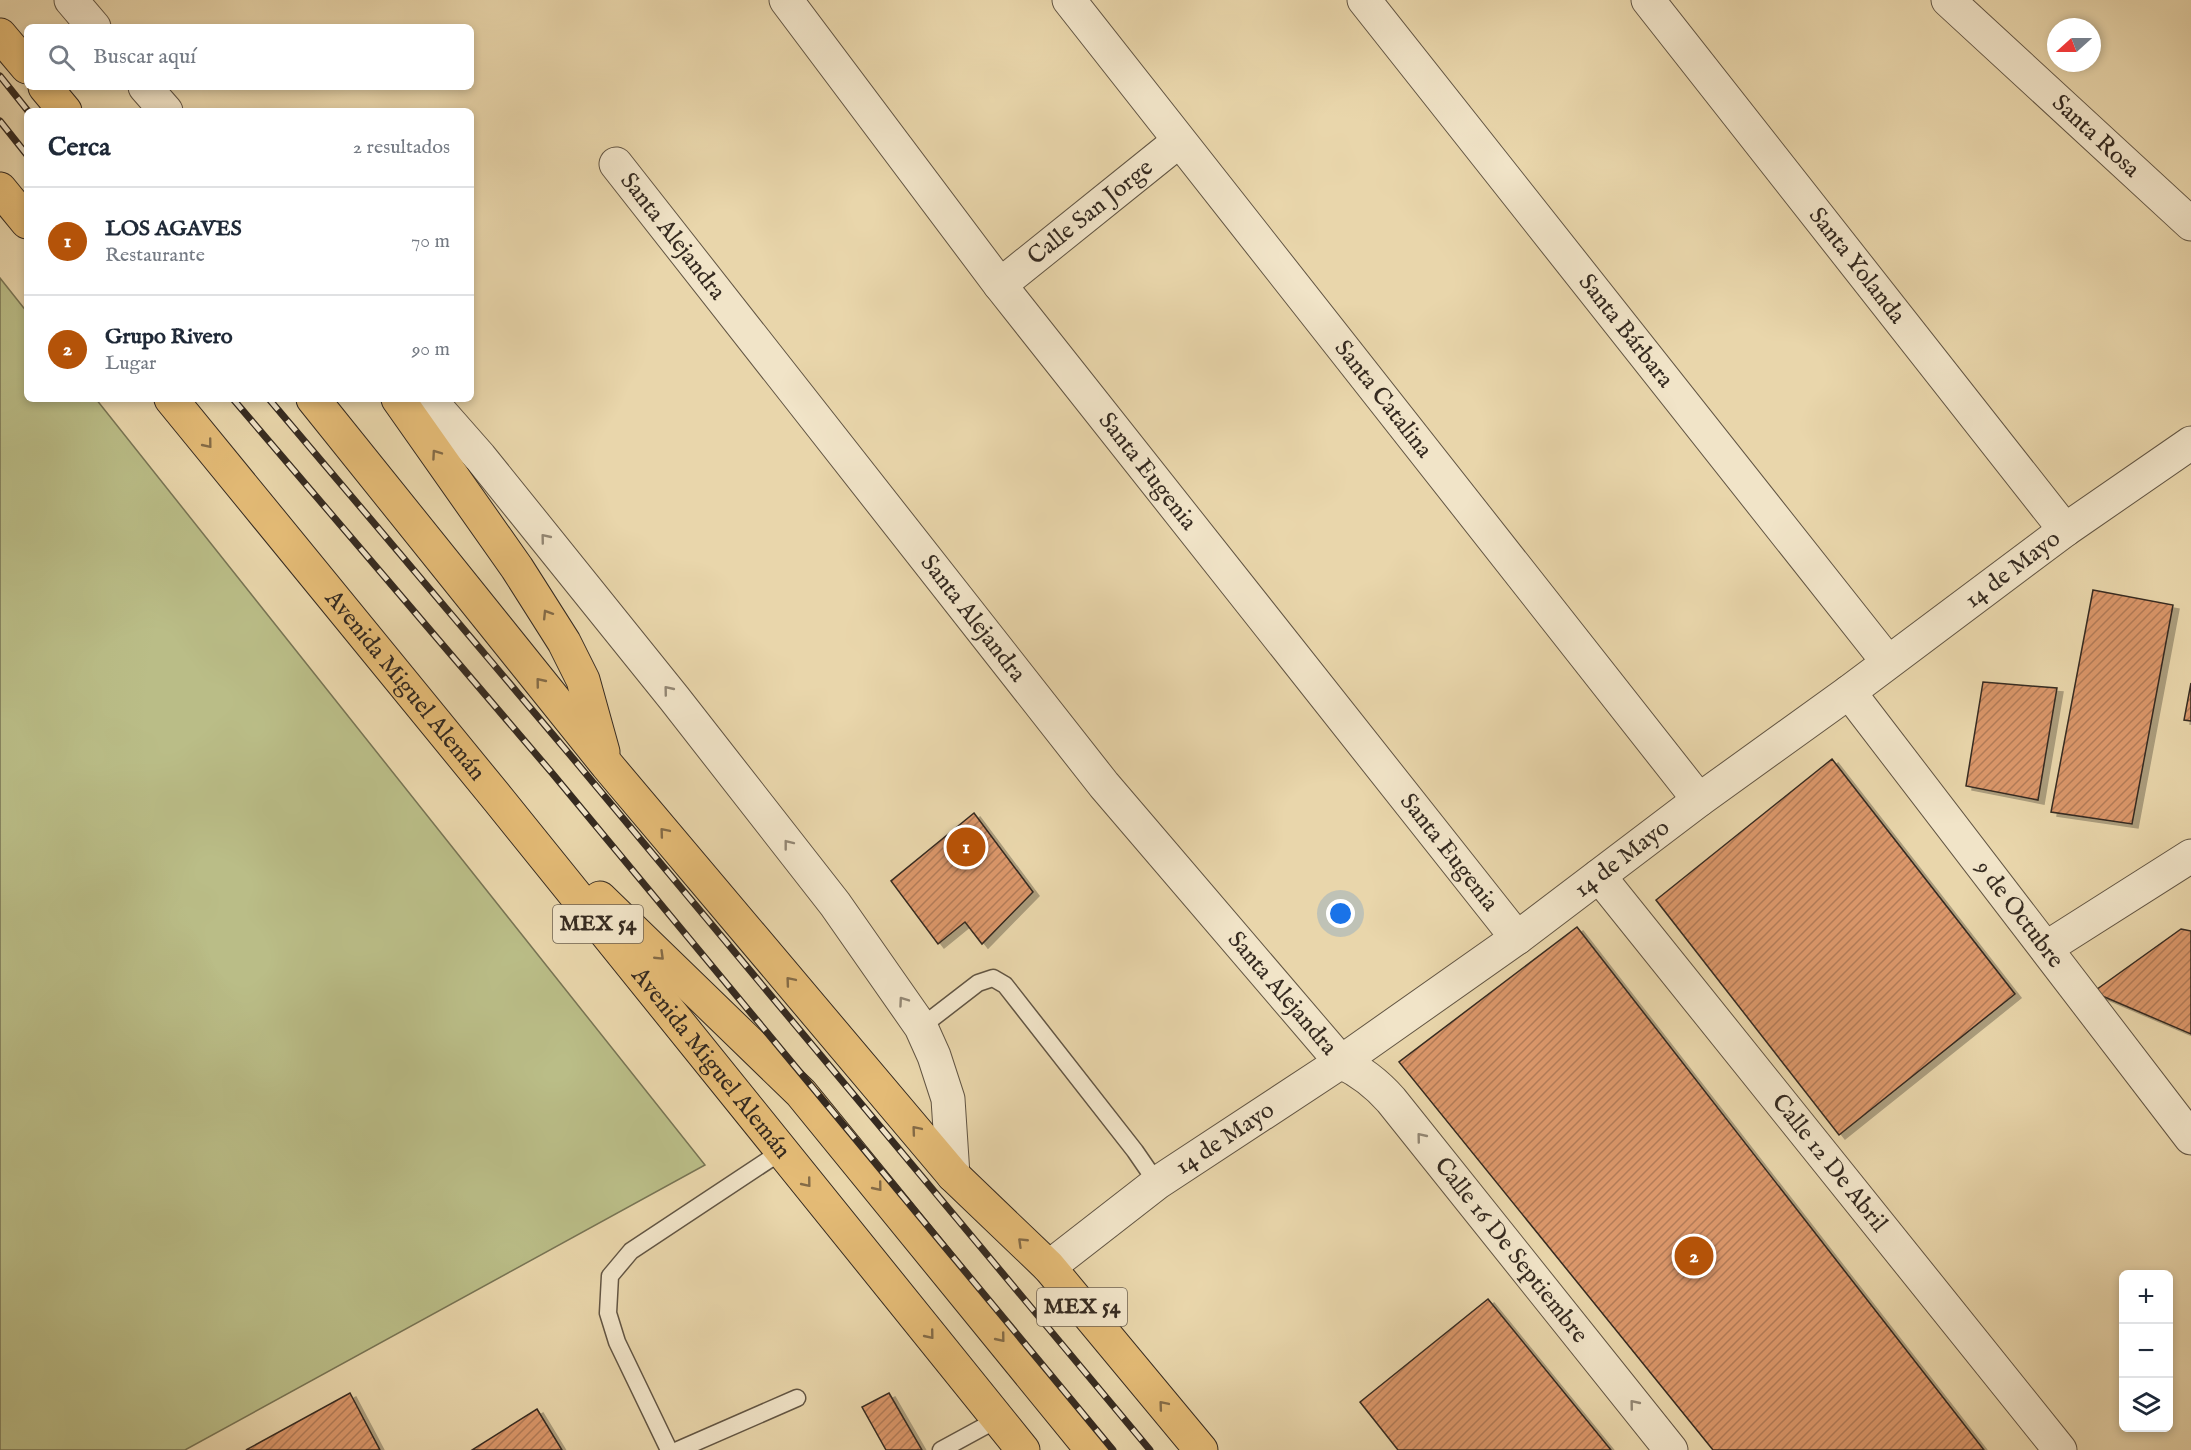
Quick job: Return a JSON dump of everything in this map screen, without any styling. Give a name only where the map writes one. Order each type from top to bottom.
[{"type":"highway","points":[[0,35],[24,63]]},
{"type":"highway","points":[[48,90],[62,108]]},
{"type":"highway","points":[[0,189],[24,218]]},
{"type":"highway","name":"Avenida Miguel Alemán","points":[[173,402],[498,798],[1023,1450]]},
{"type":"highway","name":"MEX 54","points":[[315,402],[607,765],[953,1174],[1049,1267],[1201,1450]]},
{"type":"highway","points":[[400,402],[517,568],[564,642],[583,680],[607,765]]},
{"type":"highway","points":[[498,798],[801,1093],[1092,1450]]},
{"type":"street","points":[[71,0],[91,24]]},
{"type":"street","name":"Santa Eugenia","points":[[786,0],[1000,285],[1518,938]]},
{"type":"street","name":"Santa Catalina","points":[[1069,0],[1699,800]]},
{"type":"street","name":"Santa Bárbara","points":[[1364,0],[1888,662]]},
{"type":"street","name":"Santa Yolanda","points":[[1648,0],[2066,530]]},
{"type":"street","name":"Santa Rosa","points":[[1948,0],[2191,224]]},
{"type":"street","points":[[148,90],[163,108]]},
{"type":"street","name":"Calle San Jorge","points":[[1000,285],[1179,141]]},
{"type":"street","name":"Santa Alejandra","points":[[616,164],[1104,785],[1341,1062]]},
{"type":"street","points":[[432,402],[480,457],[681,707],[835,904],[921,1027],[934,1056],[948,1099],[953,1174]]},
{"type":"street","name":"14 de Mayo","points":[[1049,1267],[1157,1183],[1341,1062],[1518,938],[1699,800],[1849,692],[2066,530],[2191,443]]},
{"type":"street","name":"9 de Octubre","points":[[1849,692],[2191,1138]]},
{"type":"street","points":[[2046,948],[2191,856]]},
{"type":"street","name":"Calle 12 De Abril","points":[[1599,876],[2060,1450]]},
{"type":"street","name":"Calle 16 De Septiembre","points":[[1341,1062],[1361,1071],[1391,1100],[1671,1450]]},
{"type":"lane","points":[[921,1027],[978,983],[993,978],[1005,985],[1135,1151],[1157,1183]]},
{"type":"lane","points":[[669,1450],[617,1342],[608,1313],[610,1276],[631,1251],[782,1151]]},
{"type":"lane","points":[[678,1450],[797,1398]]},
{"type":"lane","points":[[941,1450],[998,1419]]},
{"type":"green space","points":[[0,278],[24,308],[24,402],[98,402],[705,1165],[185,1450],[0,1450]]},
{"type":"building","points":[[2093,590],[2173,605],[2132,824],[2051,812]]},
{"type":"building","points":[[1983,682],[2057,688],[2038,800],[1966,786]]},
{"type":"building","points":[[2191,683],[2191,721],[2184,720]]},
{"type":"building","points":[[1832,759],[2015,994],[1839,1135],[1656,900]]},
{"type":"building","points":[[974,813],[1033,892],[982,944],[965,922],[938,944],[891,881]]},
{"type":"building","points":[[1577,927],[1984,1450],[1713,1450],[1399,1062]]},
{"type":"building","points":[[2181,929],[2191,931],[2191,1034],[2093,992]]},
{"type":"building","points":[[1488,1299],[1611,1450],[1398,1450],[1360,1402]]},
{"type":"building","points":[[350,1393],[380,1450],[246,1450]]},
{"type":"building","points":[[889,1393],[922,1450],[886,1450],[862,1407]]},
{"type":"building","points":[[537,1409],[562,1450],[472,1450]]},
{"type":"railway","points":[[0,76],[26,108]]},
{"type":"railway","points":[[0,121],[24,151]]},
{"type":"railway","points":[[236,402],[552,773],[1113,1450]]},
{"type":"railway","points":[[272,402],[571,756],[1150,1450]]},
{"type":"place","name":"LOS AGAVES","points":[[966,847]]},
{"type":"place","name":"Grupo Rivero","points":[[1694,1256]]}]
